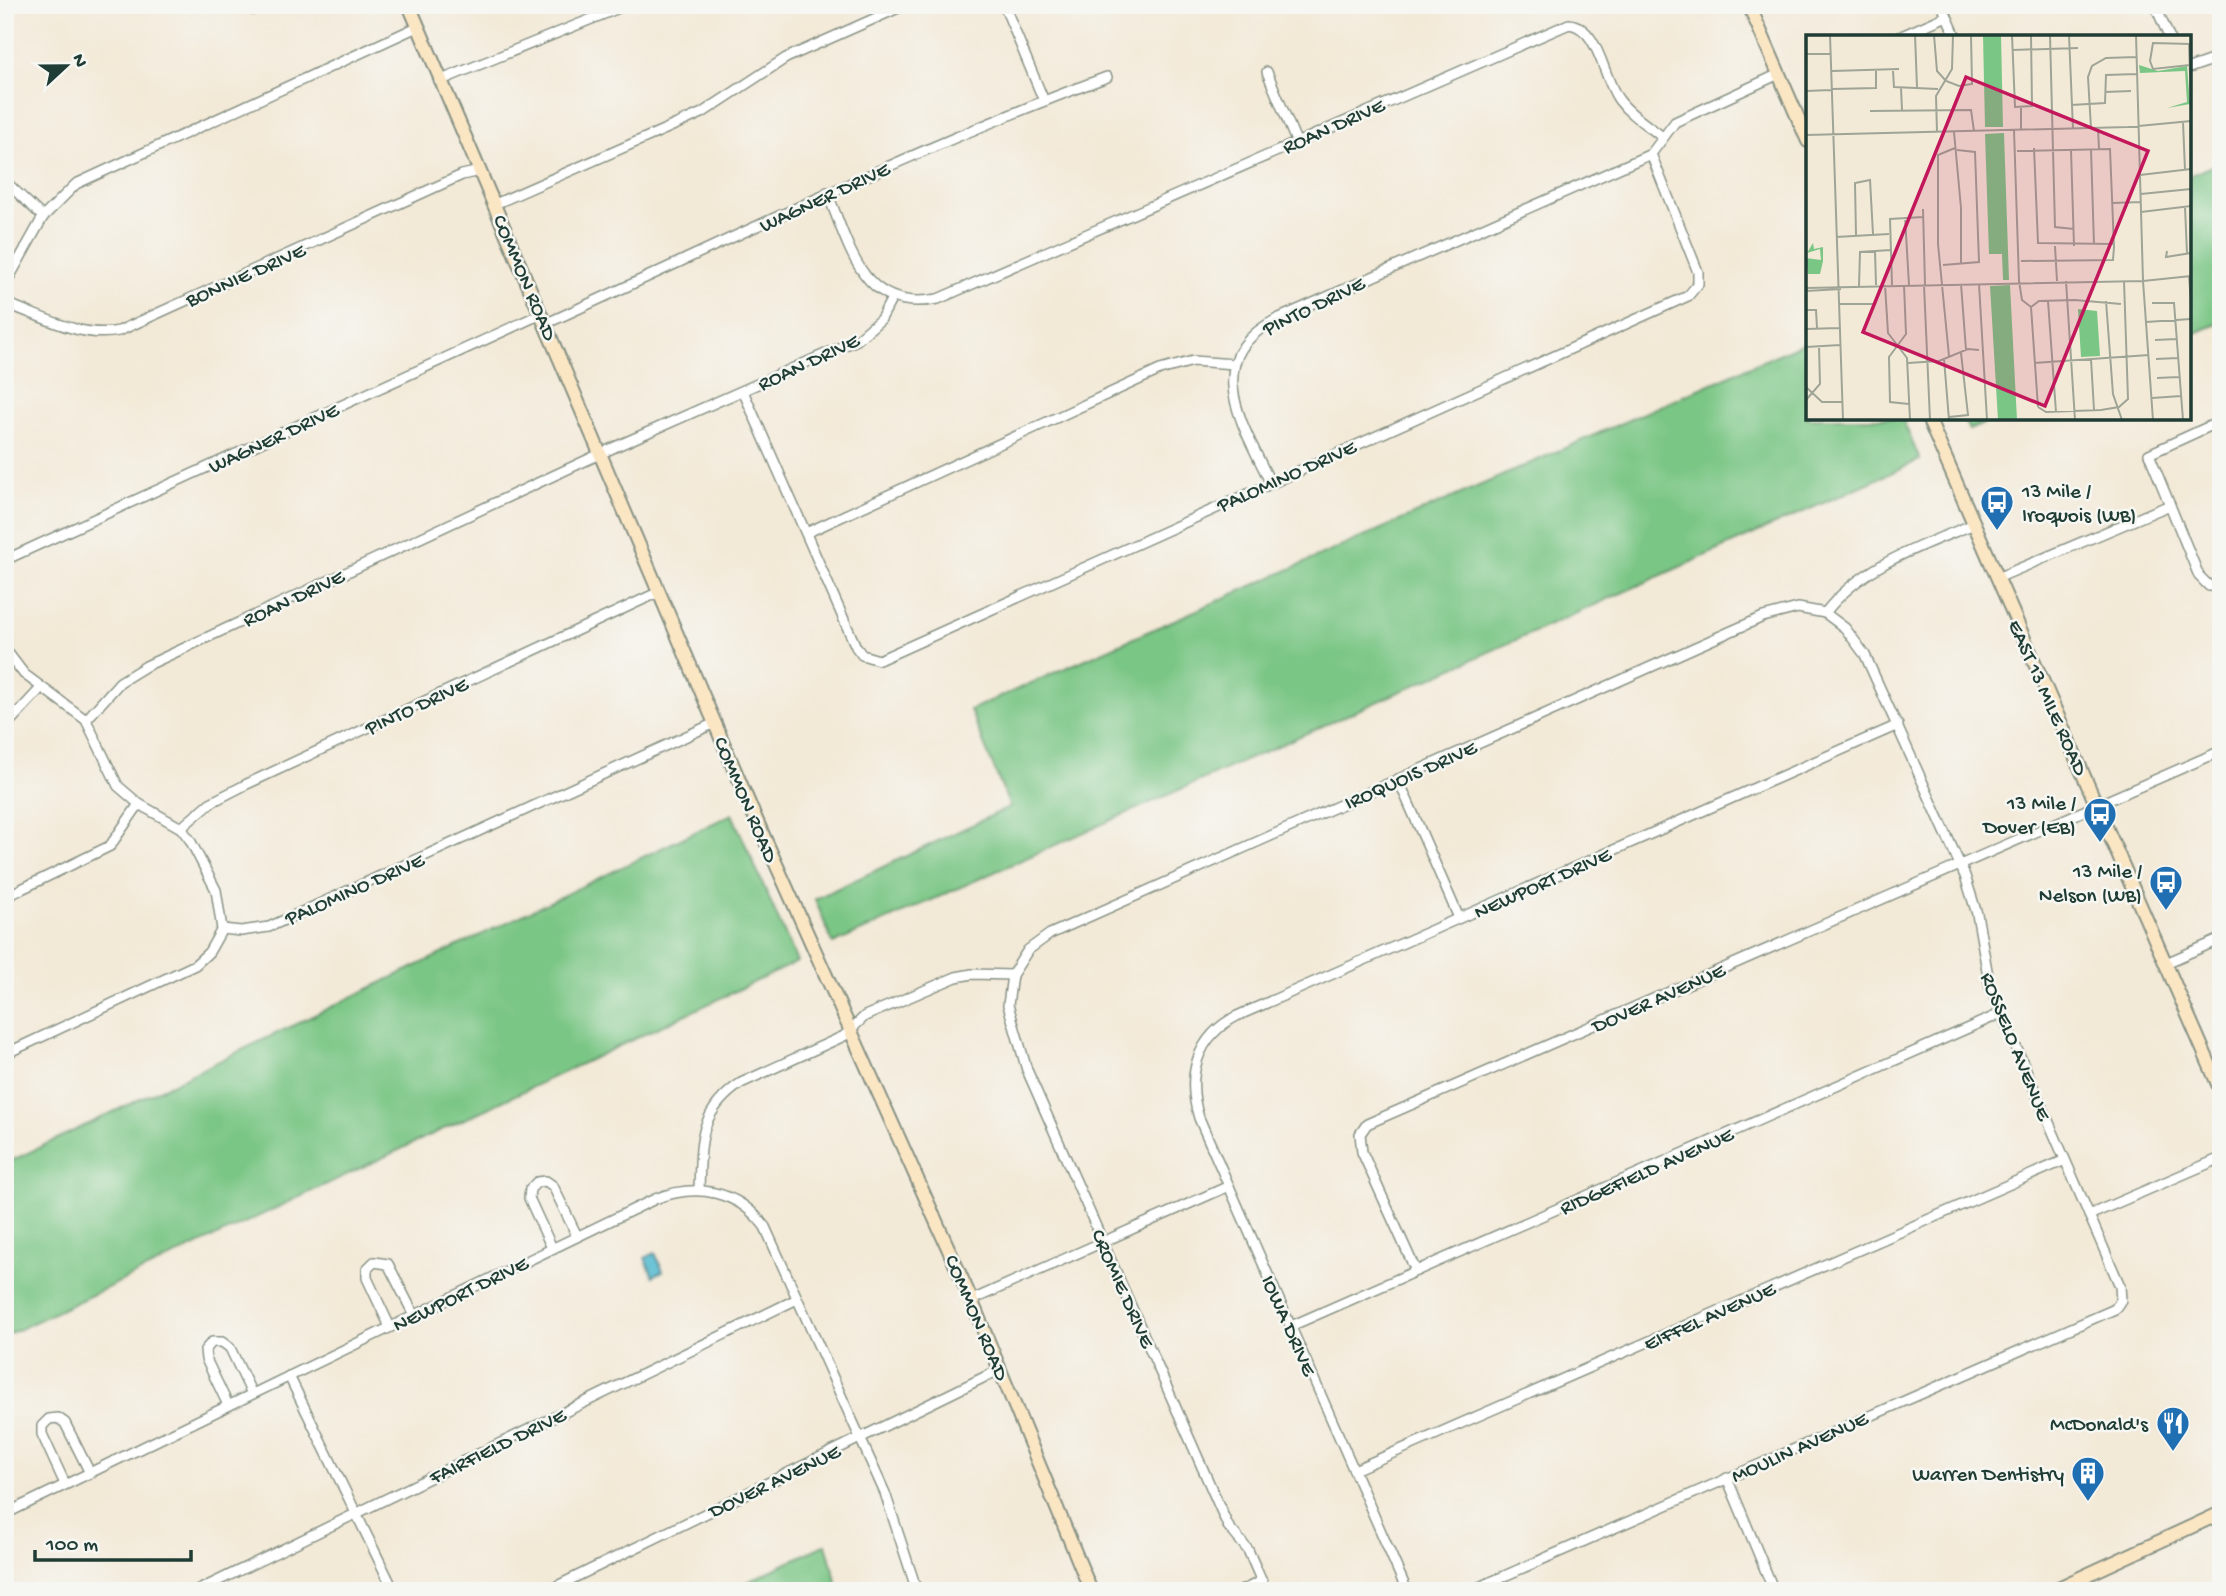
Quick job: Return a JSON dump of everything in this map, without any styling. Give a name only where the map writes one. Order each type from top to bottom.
[{"type":"street","name":"COMMON ROAD","points":[[409,5],[439,81],[495,204],[715,723],[972,1300],[1091,1591]]},
{"type":"street","points":[[439,81],[626,5]]},
{"type":"street","points":[[495,204],[702,113],[786,58],[905,5]]},
{"type":"street","points":[[1004,5],[1044,101]]},
{"type":"street","points":[[1749,5],[1806,136]]},
{"type":"street","points":[[1942,5],[1955,35]]},
{"type":"street","points":[[2155,5],[2168,35]]},
{"type":"street","points":[[1904,35],[1947,16]]},
{"type":"street","name":"ROAN DRIVE","points":[[86,720],[120,682],[138,670],[600,454],[857,340],[881,319],[892,298],[925,302],[950,296],[1559,27],[1578,25],[1590,37],[1620,102],[1661,136]]},
{"type":"street","points":[[5,285],[43,217],[67,191],[86,178],[417,27]]},
{"type":"street","points":[[2191,67],[2221,57]]},
{"type":"street","points":[[1267,72],[1296,141]]},
{"type":"street","points":[[1651,154],[1661,136],[1675,122],[1691,112],[1779,74]]},
{"type":"street","name":"WAGNER DRIVE","points":[[5,560],[827,192],[1044,101],[1107,78]]},
{"type":"street","name":"PALOMINO DRIVE","points":[[806,533],[856,647],[870,660],[891,656],[1269,482],[1679,301],[1698,284],[1696,264],[1651,154]]},
{"type":"street","name":"PINTO DRIVE","points":[[1234,364],[1243,344],[1278,319],[1651,154]]},
{"type":"street","name":"BONNIE DRIVE","points":[[5,303],[75,329],[104,334],[119,331],[463,175],[480,170]]},
{"type":"street","points":[[5,181],[43,217]]},
{"type":"street","points":[[827,192],[860,270],[875,288],[892,298]]},
{"type":"street","points":[[743,391],[806,533],[1160,370],[1193,361],[1234,364],[1233,398],[1237,414],[1269,482]]},
{"type":"street","name":"EAST 13 MILE ROAD","points":[[1929,420],[2221,1091]]},
{"type":"street","points":[[2221,421],[2149,453],[2200,576],[2208,586],[2221,586]]},
{"type":"street","points":[[1997,578],[2170,505]]},
{"type":"street","points":[[1825,613],[1841,593],[1866,572],[1974,524]]},
{"type":"street","name":"PINTO DRIVE","points":[[181,828],[198,811],[228,793],[659,592]]},
{"type":"street","name":"IROQUOIS DRIVE","points":[[1012,975],[1028,950],[1050,934],[1398,779],[1776,612],[1798,608],[1825,613]]},
{"type":"street","name":"ROSSELO AVENUE","points":[[1825,613],[1845,628],[1858,643],[1898,725],[1960,865],[1975,902],[1985,973],[2000,1014],[2123,1296]]},
{"type":"street","points":[[5,649],[23,674],[86,720],[112,778],[139,804],[181,828],[200,855],[216,890],[222,929],[209,952],[195,965],[5,1054]]},
{"type":"street","points":[[5,727],[41,688]]},
{"type":"street","name":"PALOMINO DRIVE","points":[[222,929],[241,931],[269,927],[715,723]]},
{"type":"street","name":"NEWPORT DRIVE","points":[[1198,1056],[1215,1031],[1231,1019],[1898,725]]},
{"type":"street","points":[[2097,805],[2221,751]]},
{"type":"street","points":[[1398,779],[1459,918]]},
{"type":"street","points":[[5,897],[110,846],[139,804]]},
{"type":"street","name":"DOVER AVENUE","points":[[1416,1272],[1362,1152],[1360,1134],[1367,1124],[2097,805]]},
{"type":"street","points":[[2166,963],[2221,939]]},
{"type":"street","points":[[917,1591],[896,1518],[770,1237],[758,1218],[733,1199],[699,1189],[705,1125],[725,1094],[741,1083],[844,1036],[865,1016],[956,977],[972,974],[1012,975]]},
{"type":"street","name":"CROMIE DRIVE","points":[[1012,975],[1008,1005],[1027,1070],[1228,1526],[1248,1550],[1264,1586]]},
{"type":"street","name":"RIDGEFIELD AVENUE","points":[[1291,1326],[2000,1014]]},
{"type":"street","name":"IOWA DRIVE","points":[[1198,1056],[1193,1073],[1193,1098],[1407,1591]]},
{"type":"street","points":[[2089,1215],[2221,1158]]},
{"type":"street","name":"EIFFEL AVENUE","points":[[1354,1470],[2064,1160]]},
{"type":"street","points":[[552,1248],[529,1198],[530,1189],[537,1182],[546,1181],[553,1186],[577,1236]]},
{"type":"street","points":[[972,1300],[1229,1186]]},
{"type":"street","name":"NEWPORT DRIVE","points":[[5,1514],[655,1199],[699,1189]]},
{"type":"street","points":[[390,1327],[367,1278],[368,1269],[374,1262],[388,1264],[414,1315]]},
{"type":"street","name":"MOULIN AVENUE","points":[[1470,1591],[2115,1309],[2123,1296]]},
{"type":"street","name":"FAIRFIELD DRIVE","points":[[197,1591],[797,1299]]},
{"type":"street","points":[[228,1405],[206,1359],[205,1350],[212,1342],[222,1342],[230,1348],[252,1394]]},
{"type":"street","name":"DOVER AVENUE","points":[[547,1591],[1001,1369]]},
{"type":"street","points":[[289,1376],[394,1591]]},
{"type":"street","points":[[65,1484],[42,1434],[42,1426],[48,1419],[58,1418],[65,1423],[90,1473]]},
{"type":"street","points":[[1727,1478],[1774,1591]]},
{"type":"street","points":[[2052,1591],[2221,1513]]},
{"type":"street","points":[[1241,1591],[1264,1586]]},
{"type":"green space","points":[[2221,162],[2221,322],[2191,335],[2191,175]]},
{"type":"green space","points":[[1806,342],[1806,420],[1903,420],[1920,460],[833,944],[815,899],[1010,807],[970,710]]},
{"type":"green space","points":[[1964,420],[1992,420],[1969,430]]},
{"type":"green space","points":[[732,814],[797,962],[5,1336],[5,1164]]},
{"type":"green space","points":[[826,1544],[839,1591],[729,1591]]},
{"type":"water","points":[[655,1253],[663,1271],[653,1276],[645,1258]]},
{"type":"place","name":"13 Mile / Iroquois (WB)","points":[[1997,532]]},
{"type":"place","name":"13 Mile / Dover (EB)","points":[[2100,844]]},
{"type":"place","name":"13 Mile / Nelson (WB)","points":[[2166,912]]},
{"type":"place","name":"McDonald's","points":[[2173,1453]]},
{"type":"place","name":"Warren Dentistry","points":[[2088,1503]]}]
